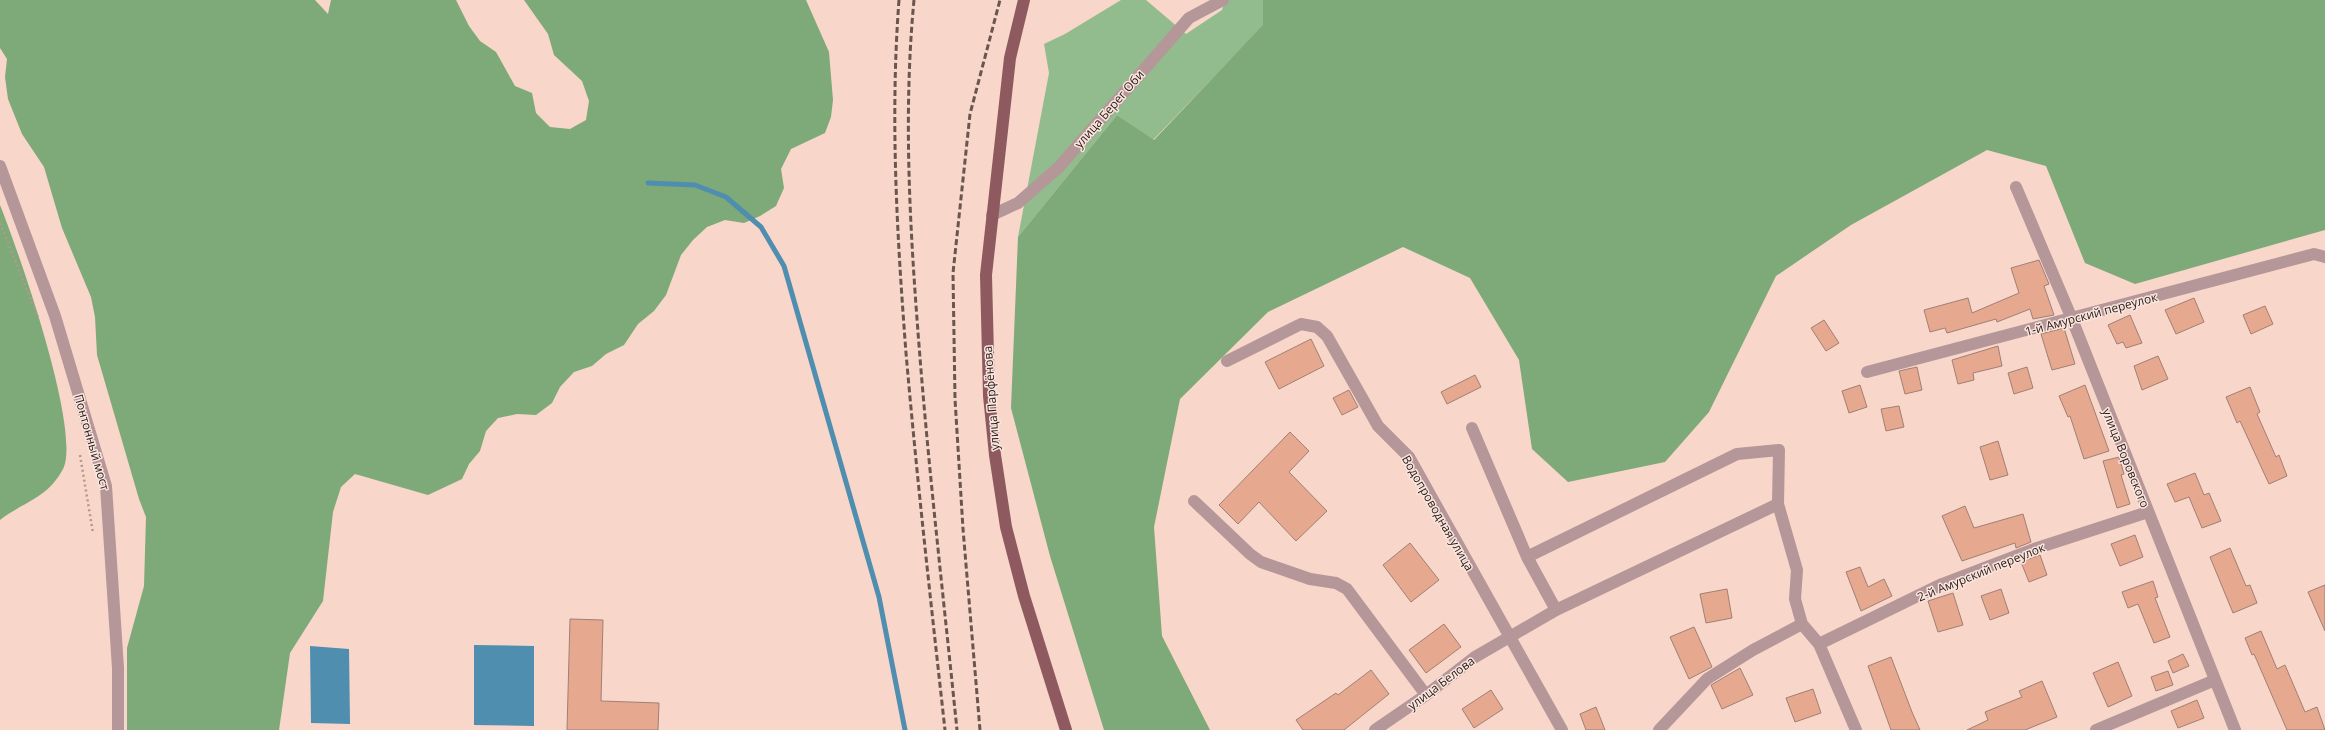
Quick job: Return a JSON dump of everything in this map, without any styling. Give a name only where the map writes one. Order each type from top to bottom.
[{"type":"main road","name":"улица Парфёнова","points":[[1024,0],[1010,58],[986,275],[989,396],[995,455],[1006,527],[1024,596],[1066,730]]},
{"type":"street","name":"улица Берег Оби","points":[[992,215],[1018,203],[1059,167],[1189,18],[1223,0]]},
{"type":"street","name":"Понтонный мост","points":[[0,166],[55,316],[106,486],[118,668],[118,730]]},
{"type":"street","name":"улица Воровского","points":[[2016,187],[2072,319],[2235,730]]},
{"type":"street","name":"1-й Амурский переулок","points":[[1867,372],[2320,256]]},
{"type":"street","name":"Водопроводная улица","points":[[1227,361],[1301,324],[1317,327],[1327,336],[1378,426],[1409,457],[1508,637],[1562,730]]},
{"type":"street","points":[[1472,428],[1527,557],[1556,610]]},
{"type":"street","points":[[1527,557],[1737,454],[1779,450],[1778,504],[1797,570],[1795,599],[1802,624],[1819,644],[1856,730]]},
{"type":"street","points":[[1194,501],[1250,554],[1261,562],[1310,579],[1336,582],[1347,589],[1426,695]]},
{"type":"street","name":"улица Белова","points":[[1375,730],[1426,695],[1475,657],[1556,610],[1778,504]]},
{"type":"street","name":"2-й Амурский переулок","points":[[1819,644],[1942,584],[2034,549],[2148,512]]},
{"type":"street","points":[[1659,730],[1707,680],[1753,650],[1802,624]]},
{"type":"street","points":[[2096,730],[2215,680]]},
{"type":"path","points":[[0,222],[40,322]]},
{"type":"path","points":[[80,453],[94,536]]},
{"type":"green space","points":[[0,0],[315,0],[328,14],[331,0],[456,0],[469,26],[480,41],[496,52],[515,86],[532,93],[536,113],[550,127],[570,129],[586,120],[589,101],[582,81],[554,55],[548,34],[524,0],[806,0],[829,52],[833,100],[831,117],[825,133],[791,149],[781,169],[784,188],[776,206],[760,216],[744,223],[725,220],[707,227],[693,240],[681,255],[666,295],[654,311],[638,324],[624,345],[606,354],[592,366],[574,372],[560,387],[552,403],[536,415],[517,414],[498,418],[486,431],[480,451],[469,464],[462,479],[428,495],[355,474],[341,487],[333,512],[323,601],[290,653],[279,730],[127,730],[127,648],[144,586],[146,517],[139,499],[97,355],[95,317],[91,297],[62,228],[44,167],[22,134],[8,99],[5,77],[7,59],[0,48]]},
{"type":"green space","points":[[1121,0],[1146,0],[1186,34],[1222,10],[1225,0],[1263,0],[1264,25],[1153,140],[1117,115],[1018,237],[1049,73],[1044,44],[1065,34]]},
{"type":"green space","points":[[1263,0],[2325,0],[2325,230],[2135,284],[2085,263],[2046,166],[1987,150],[1851,225],[1776,276],[1709,412],[1665,462],[1568,482],[1532,449],[1519,360],[1470,278],[1403,247],[1268,312],[1180,399],[1154,527],[1162,636],[1210,730],[1104,730],[1050,556],[1011,408],[1018,237],[1117,115],[1154,140],[1263,25]]},
{"type":"green space","points":[[0,205],[33,298],[45,340],[64,418],[66,449],[63,469],[50,487],[34,499],[0,520]]},
{"type":"water","points":[[474,645],[534,646],[534,726],[474,725]]},
{"type":"water","points":[[310,646],[349,649],[350,724],[311,723]]},
{"type":"building","points":[[2039,260],[2049,284],[2044,286],[2054,315],[2033,319],[2030,309],[1997,322],[1996,319],[1947,333],[1945,328],[1930,332],[1924,310],[1968,298],[1972,313],[2019,293],[2011,268]]},
{"type":"building","points":[[2194,298],[2204,322],[2176,334],[2165,310]]},
{"type":"building","points":[[2265,306],[2273,324],[2251,334],[2243,315]]},
{"type":"building","points":[[2130,315],[2142,343],[2126,348],[2123,342],[2117,344],[2108,325]]},
{"type":"building","points":[[1824,320],[1839,343],[1826,351],[1811,328]]},
{"type":"building","points":[[2064,328],[2075,364],[2052,370],[2041,334]]},
{"type":"building","points":[[1311,339],[1324,366],[1279,389],[1265,362]]},
{"type":"building","points":[[1998,346],[2002,366],[1973,373],[1974,380],[1958,384],[1952,360]]},
{"type":"building","points":[[2158,356],[2168,379],[2142,390],[2134,366]]},
{"type":"building","points":[[1917,367],[1922,390],[1905,394],[1899,371]]},
{"type":"building","points":[[2027,367],[2033,388],[2014,394],[2008,373]]},
{"type":"building","points":[[1475,375],[1481,387],[1447,404],[1441,392]]},
{"type":"building","points":[[1860,385],[1867,407],[1849,413],[1842,391]]},
{"type":"building","points":[[2085,385],[2109,451],[2084,459],[2070,416],[2068,417],[2059,396]]},
{"type":"building","points":[[2250,387],[2260,412],[2257,414],[2276,457],[2279,455],[2287,476],[2269,484],[2240,421],[2237,423],[2226,397]]},
{"type":"building","points":[[1349,390],[1358,407],[1342,415],[1333,398]]},
{"type":"building","points":[[1899,406],[1904,427],[1886,431],[1881,409]]},
{"type":"building","points":[[1290,432],[1309,451],[1289,472],[1327,511],[1296,541],[1259,502],[1238,524],[1219,505]]},
{"type":"building","points":[[1998,441],[2008,475],[1990,480],[1980,447]]},
{"type":"building","points":[[2119,457],[2124,474],[2121,475],[2130,504],[2117,508],[2103,461]]},
{"type":"building","points":[[2195,473],[2204,495],[2209,493],[2221,521],[2202,528],[2189,497],[2175,502],[2167,484]]},
{"type":"building","points":[[1965,506],[1974,528],[2023,514],[2031,542],[2016,548],[2015,543],[1962,561],[1942,516]]},
{"type":"building","points":[[2135,535],[2143,557],[2120,566],[2111,544]]},
{"type":"building","points":[[1410,543],[1439,580],[1411,602],[1383,565]]},
{"type":"building","points":[[2230,548],[2246,586],[2250,585],[2257,603],[2233,613],[2210,557]]},
{"type":"building","points":[[2040,555],[2047,575],[2029,582],[2021,562]]},
{"type":"building","points":[[1860,567],[1868,587],[1884,579],[1892,596],[1861,611],[1846,572]]},
{"type":"building","points":[[2153,581],[2158,597],[2155,598],[2170,637],[2154,643],[2138,604],[2128,608],[2122,592]]},
{"type":"building","points":[[2325,585],[2325,631],[2308,592]]},
{"type":"building","points":[[1727,589],[1732,618],[1706,623],[1700,594]]},
{"type":"building","points":[[2001,589],[2009,613],[1990,620],[1981,596]]},
{"type":"building","points":[[1953,593],[1963,625],[1938,632],[1928,601]]},
{"type":"building","points":[[570,619],[603,620],[601,701],[659,703],[658,730],[567,730]]},
{"type":"building","points":[[1444,624],[1461,647],[1426,673],[1409,650]]},
{"type":"building","points":[[1694,627],[1712,667],[1689,679],[1670,637]]},
{"type":"building","points":[[2261,631],[2277,669],[2285,665],[2305,712],[2317,707],[2325,730],[2287,730],[2254,654],[2252,655],[2245,638]]},
{"type":"building","points":[[2183,654],[2189,666],[2173,673],[2168,661]]},
{"type":"building","points":[[1891,657],[1920,730],[1891,730],[1868,666]]},
{"type":"building","points":[[2118,662],[2132,696],[2108,707],[2093,673]]},
{"type":"building","points":[[1740,668],[1753,695],[1722,709],[1711,685]]},
{"type":"building","points":[[1371,670],[1389,694],[1344,730],[1303,730],[1296,720],[1336,693],[1338,695]]},
{"type":"building","points":[[2168,671],[2173,685],[2156,691],[2151,677]]},
{"type":"building","points":[[2042,681],[2057,717],[2025,730],[1967,730],[1988,720],[1985,712],[2022,697],[2019,691]]},
{"type":"building","points":[[1813,689],[1821,713],[1795,722],[1786,698]]},
{"type":"building","points":[[1491,690],[1503,709],[1474,728],[1462,709]]},
{"type":"building","points":[[2197,700],[2204,718],[2178,728],[2171,711]]},
{"type":"building","points":[[1596,707],[1605,730],[1586,730],[1580,714]]},
{"type":"waterway","points":[[648,183],[695,185],[726,197],[761,227],[784,266],[879,597],[905,730]]},
{"type":"railway","points":[[899,0],[895,88],[897,221],[906,353],[929,589],[945,730]]},
{"type":"railway","points":[[914,0],[908,129],[913,259],[927,442],[957,730]]},
{"type":"railway","points":[[980,730],[963,529],[955,399],[953,273],[970,114],[1000,0]]}]
